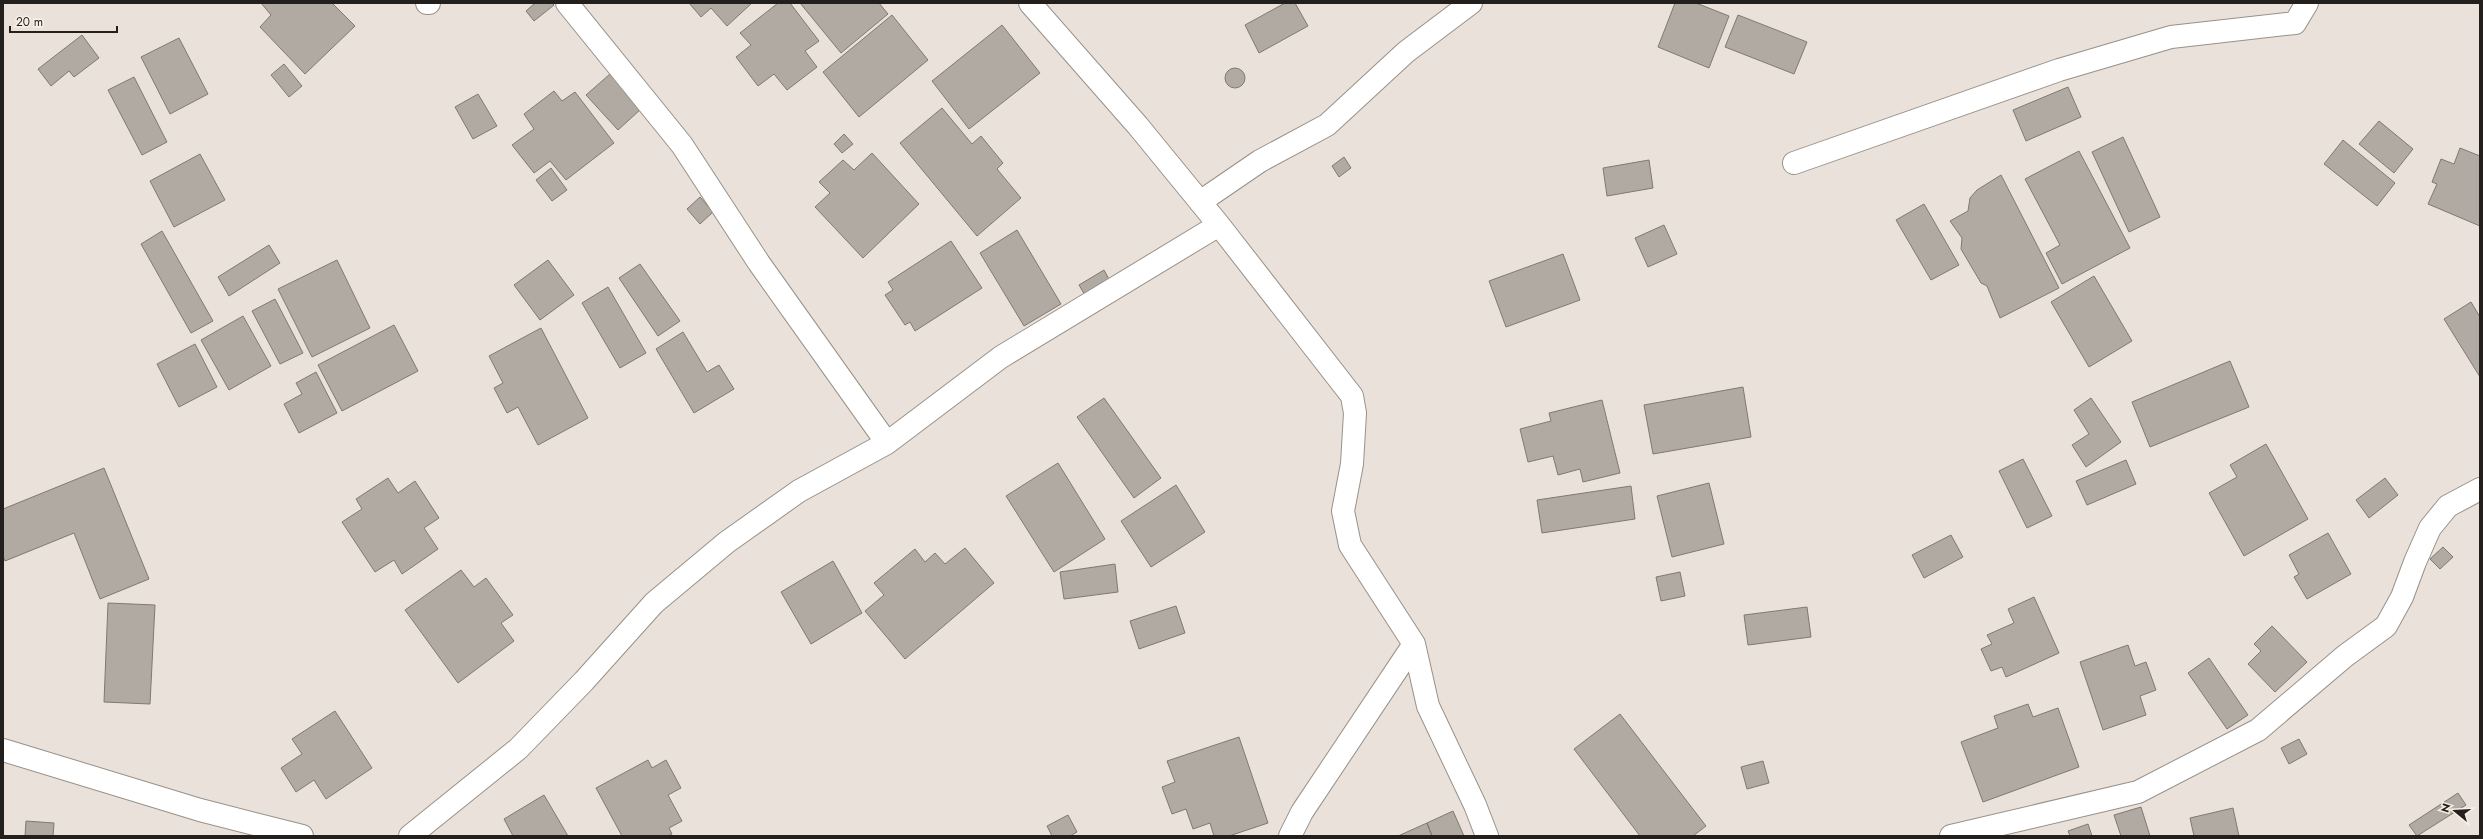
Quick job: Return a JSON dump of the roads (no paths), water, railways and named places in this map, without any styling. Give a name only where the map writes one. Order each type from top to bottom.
[{"type":"street","points":[[567,3],[682,145],[759,263],[887,443]]},
{"type":"street","points":[[1030,3],[1138,126],[1219,225],[1352,396],[1355,413],[1352,464],[1343,511],[1350,545],[1414,644],[1428,706],[1475,806],[1487,836]]},
{"type":"street","points":[[1200,202],[1260,161],[1327,125],[1406,52],[1471,3]]},
{"type":"street","points":[[1794,163],[2059,70],[2171,37],[2295,23],[2307,3]]},
{"type":"street","points":[[410,836],[518,749],[584,682],[654,603],[727,542],[799,491],[887,443],[1001,357],[1219,225]]},
{"type":"street","points":[[1951,836],[2138,792],[2258,730],[2345,656],[2386,626],[2402,597],[2430,528],[2448,506],[2480,489]]},
{"type":"street","points":[[1290,836],[1302,812],[1414,644]]},
{"type":"street","points":[[3,750],[271,832],[302,836]]}]
